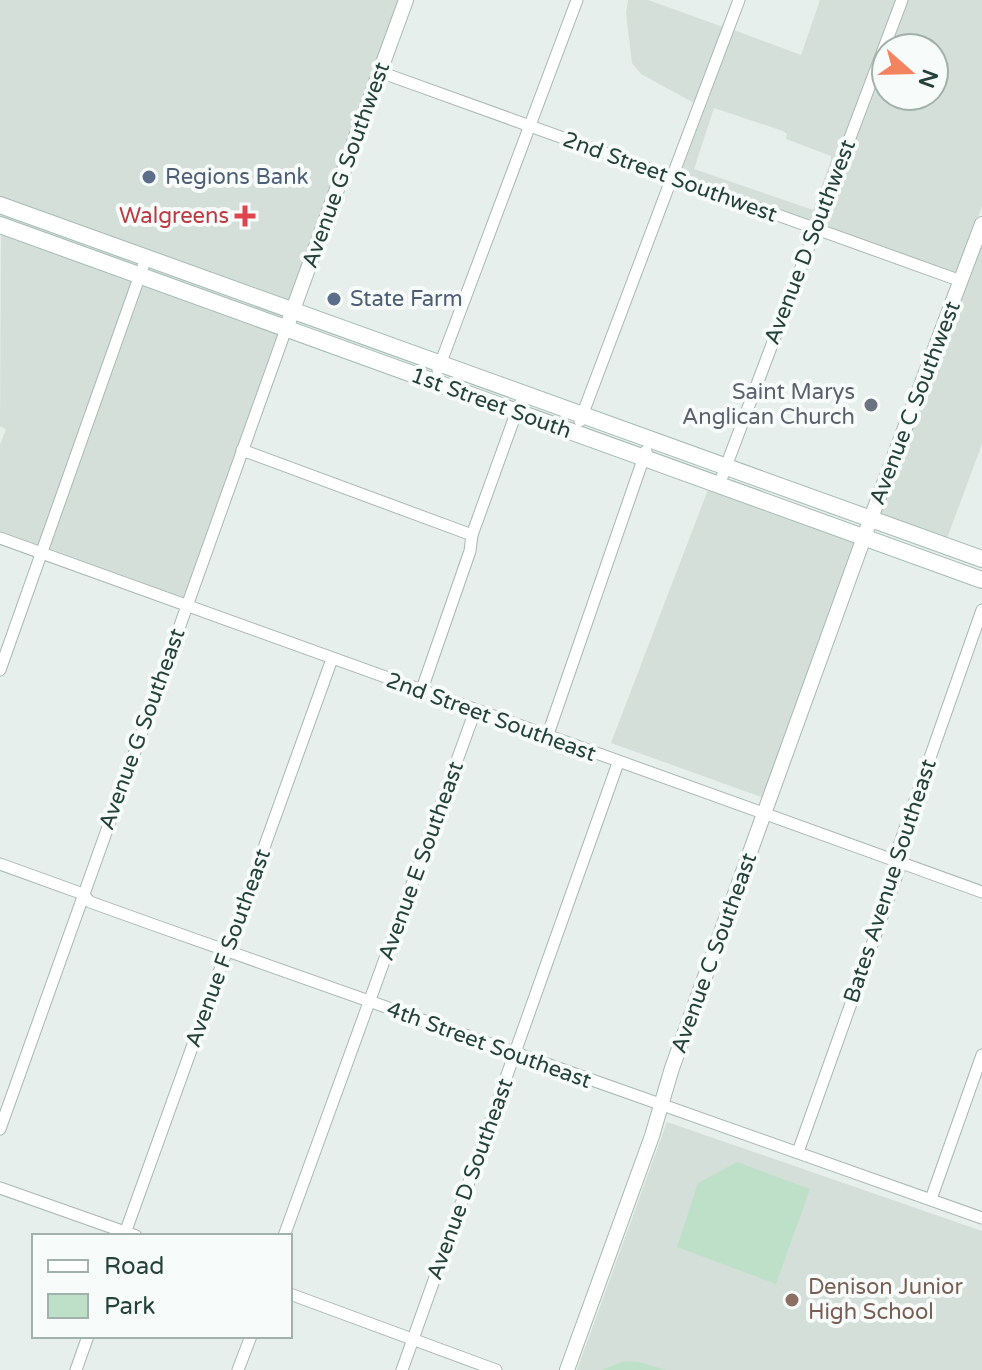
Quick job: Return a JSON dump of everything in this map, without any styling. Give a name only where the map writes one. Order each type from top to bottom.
[{"type":"main road","name":"1st Street South","points":[[1,208],[727,465],[982,559]]},
{"type":"main road","name":"1st Street South","points":[[0,225],[982,579]]},
{"type":"street","name":"Avenue G Southwest","points":[[286,329],[406,0]]},
{"type":"street","points":[[435,383],[577,0]]},
{"type":"street","points":[[576,433],[739,0]]},
{"type":"street","name":"Avenue D Southwest","points":[[719,485],[902,0]]},
{"type":"street","name":"2nd Street Southwest","points":[[380,72],[961,281]]},
{"type":"street","name":"Avenue C Southwest","points":[[865,537],[982,224]]},
{"type":"street","points":[[0,670],[146,258]]},
{"type":"street","name":"Avenue G Southeast","points":[[0,1129],[286,329]]},
{"type":"street","points":[[421,692],[470,551],[472,535],[524,393]]},
{"type":"street","points":[[547,737],[650,439]]},
{"type":"street","points":[[242,450],[472,535]]},
{"type":"street","name":"Avenue C Southeast","points":[[567,1370],[865,537]]},
{"type":"street","name":"2nd Street Southeast","points":[[0,538],[982,892]]},
{"type":"street","name":"Bates Avenue Southeast","points":[[798,1152],[899,869],[894,860],[982,610]]},
{"type":"street","name":"Avenue F Southeast","points":[[129,1234],[332,659]]},
{"type":"street","name":"Avenue E Southeast","points":[[285,1234],[475,711]]},
{"type":"street","name":"Avenue D Southeast","points":[[402,1370],[618,763]]},
{"type":"street","name":"4th Street Southeast","points":[[0,864],[83,894],[90,902],[370,1003],[982,1218]]},
{"type":"street","points":[[931,1199],[982,1055]]},
{"type":"street","points":[[0,1188],[126,1234]]},
{"type":"street","points":[[292,1295],[496,1370]]},
{"type":"street","points":[[76,1370],[87,1338]]},
{"type":"street","points":[[238,1370],[250,1338]]},
{"type":"shaded area","points":[[0,0],[406,0],[286,329],[0,216]]},
{"type":"shaded area","points":[[628,0],[648,0],[723,27],[694,103],[641,74],[632,63],[626,13]]},
{"type":"shaded area","points":[[820,0],[896,0],[884,32],[870,32],[870,69],[812,222],[680,175],[734,30],[801,55]],"holes":[[[714,108],[787,134],[786,139],[831,156],[813,210],[694,169]]]},
{"type":"shaded area","points":[[908,0],[982,0],[982,206],[957,274],[823,226],[870,101],[870,112],[950,112],[950,32],[896,32]]},
{"type":"shaded area","points":[[1,230],[133,280],[38,546],[0,533],[0,445],[6,429],[0,426]]},
{"type":"shaded area","points":[[982,240],[982,444],[946,541],[879,516]]},
{"type":"shaded area","points":[[144,284],[278,332],[183,599],[49,550]]},
{"type":"shaded area","points":[[709,487],[857,540],[764,798],[611,743]]},
{"type":"shaded area","name":"Denison Junior High School","points":[[667,1122],[982,1231],[982,1370],[577,1370]]},
{"type":"green space","points":[[737,1162],[810,1189],[776,1284],[677,1247],[698,1183]]},
{"type":"green space","points":[[625,1361],[639,1362],[666,1370],[601,1370]]},
{"type":"place","name":"Regions Bank","points":[[149,177]]},
{"type":"place","name":"Walgreens","points":[[245,216]]},
{"type":"place","name":"State Farm","points":[[334,299]]},
{"type":"place","name":"Saint Marys Anglican Church","points":[[871,405]]},
{"type":"place","name":"Denison Junior High School","points":[[792,1300]]}]
